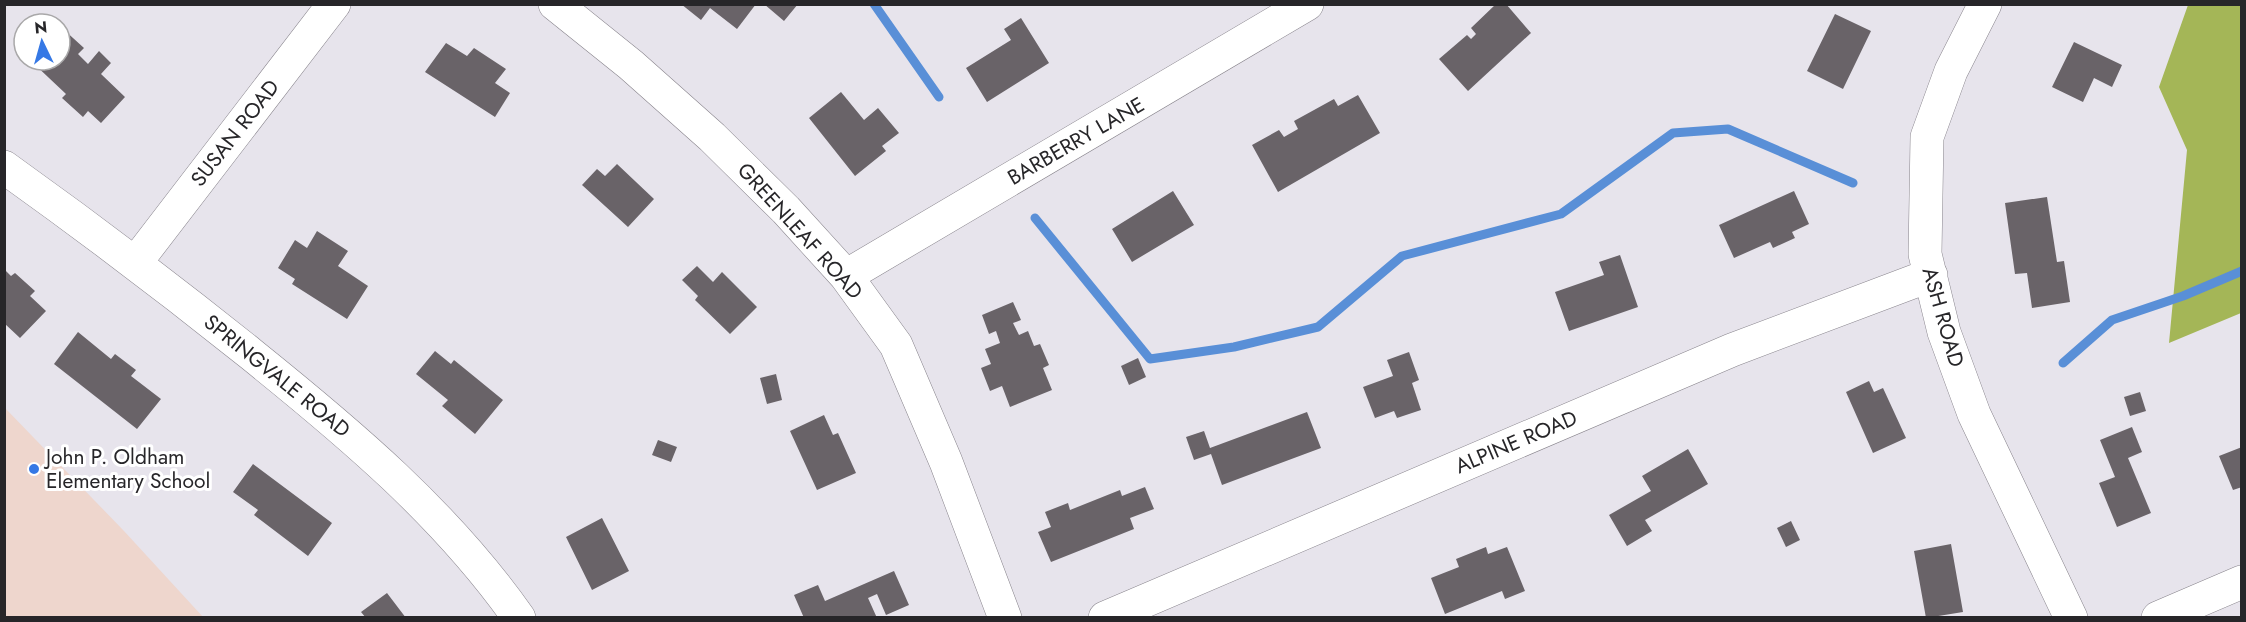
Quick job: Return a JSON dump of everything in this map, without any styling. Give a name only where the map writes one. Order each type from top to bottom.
[{"type":"street","name":"SUSAN ROAD","points":[[136,262],[334,4]]},
{"type":"street","name":"GREENLEAF ROAD","points":[[555,4],[631,65],[712,137],[786,210],[846,276],[896,345],[946,462],[1005,618]]},
{"type":"street","name":"BARBERRY LANE","points":[[846,276],[1307,4]]},
{"type":"street","name":"ASH ROAD","points":[[1984,4],[1952,71],[1927,137],[1925,254],[1944,332],[1974,414],[2071,618]]},
{"type":"street","name":"SPRINGVALE ROAD","points":[[4,167],[136,262],[339,424],[460,541],[519,618]]},
{"type":"street","name":"ALPINE ROAD","points":[[1105,618],[1732,350],[1931,275]]},
{"type":"street","points":[[2158,618],[2241,582]]},
{"type":"shaded area","name":"John P. Oldham Elementary School","points":[[5,408],[124,531],[203,617],[5,617]]},
{"type":"green space","points":[[2188,5],[2241,5],[2241,313],[2169,343],[2187,150],[2159,87]]},
{"type":"building","points":[[681,4],[756,4],[737,29],[710,8],[701,20]]},
{"type":"building","points":[[764,4],[798,4],[784,21]]},
{"type":"building","points":[[1496,4],[1506,4],[1531,33],[1468,91],[1439,59],[1467,35],[1471,39],[1476,34],[1471,28]]},
{"type":"building","points":[[1835,14],[1871,31],[1843,89],[1807,71]]},
{"type":"building","points":[[1021,18],[1049,63],[987,102],[966,68],[1011,40],[1004,29]]},
{"type":"building","points":[[72,37],[84,48],[78,54],[88,64],[99,51],[111,63],[101,74],[125,97],[101,123],[88,111],[83,117],[62,98],[66,94],[43,72],[72,72]]},
{"type":"building","points":[[2074,42],[2122,65],[2112,87],[2094,78],[2083,102],[2052,87]]},
{"type":"building","points":[[446,43],[467,56],[474,48],[506,69],[495,83],[510,93],[495,117],[425,72]]},
{"type":"building","points":[[841,92],[864,120],[878,108],[899,133],[882,146],[886,151],[855,176],[809,118]]},
{"type":"building","points":[[1358,95],[1380,133],[1278,192],[1252,145],[1279,130],[1284,137],[1298,129],[1294,121],[1334,99],[1338,106]]},
{"type":"building","points":[[617,164],[654,199],[628,227],[582,185],[597,169],[605,176]]},
{"type":"building","points":[[1173,191],[1194,225],[1132,262],[1112,229]]},
{"type":"building","points":[[1794,191],[1809,224],[1792,232],[1795,238],[1773,248],[1770,242],[1734,258],[1719,225]]},
{"type":"building","points":[[2047,197],[2057,262],[2064,261],[2070,302],[2032,308],[2027,273],[2015,274],[2005,203]]},
{"type":"building","points":[[317,231],[348,251],[338,266],[368,286],[347,319],[292,284],[295,279],[278,268],[295,240],[307,248]]},
{"type":"building","points":[[1620,255],[1638,307],[1569,331],[1555,292],[1604,275],[1599,262]]},
{"type":"building","points":[[697,266],[713,282],[722,272],[757,307],[730,334],[695,300],[698,296],[682,280]]},
{"type":"building","points":[[4,269],[11,276],[15,273],[35,291],[30,296],[46,311],[20,338],[4,323]]},
{"type":"building","points":[[1013,302],[1021,320],[1013,323],[1019,335],[1028,331],[1034,346],[1040,344],[1049,365],[1043,368],[1052,390],[1010,407],[1002,386],[990,391],[981,368],[991,364],[985,349],[1000,343],[996,331],[989,334],[982,315]]},
{"type":"building","points":[[78,332],[111,359],[115,354],[136,370],[131,376],[161,399],[137,429],[54,364]]},
{"type":"building","points":[[435,351],[451,364],[454,360],[503,400],[475,434],[442,406],[448,400],[416,374]]},
{"type":"building","points":[[1409,352],[1419,380],[1412,383],[1421,410],[1397,418],[1394,411],[1375,418],[1363,387],[1393,376],[1387,360]]},
{"type":"building","points":[[1138,358],[1146,377],[1129,385],[1121,366]]},
{"type":"building","points":[[776,374],[782,400],[767,404],[760,378]]},
{"type":"building","points":[[1869,381],[1874,392],[1883,388],[1906,438],[1873,453],[1846,392]]},
{"type":"building","points":[[2140,392],[2146,411],[2130,416],[2124,397]]},
{"type":"building","points":[[1307,412],[1321,448],[1222,485],[1211,454],[1194,460],[1186,437],[1204,431],[1210,448]]},
{"type":"building","points":[[824,415],[833,435],[838,433],[856,473],[817,490],[790,431]]},
{"type":"building","points":[[2132,427],[2142,452],[2128,458],[2151,513],[2117,527],[2099,483],[2115,477],[2100,440]]},
{"type":"building","points":[[658,440],[677,447],[671,462],[652,455]]},
{"type":"building","points":[[2242,447],[2242,487],[2233,490],[2219,456]]},
{"type":"building","points":[[1688,449],[1708,484],[1645,520],[1652,531],[1627,546],[1609,515],[1651,491],[1642,476]]},
{"type":"building","points":[[253,464],[332,523],[308,556],[254,515],[258,510],[233,492]]},
{"type":"building","points":[[1145,487],[1154,509],[1130,518],[1134,529],[1051,562],[1038,532],[1051,527],[1045,512],[1068,503],[1070,510],[1120,490],[1122,496]]},
{"type":"building","points":[[602,518],[629,571],[592,590],[566,537]]},
{"type":"building","points":[[1791,521],[1800,540],[1786,547],[1777,528]]},
{"type":"building","points":[[1951,544],[1963,612],[1926,618],[1914,551]]},
{"type":"building","points":[[1486,547],[1488,554],[1507,547],[1525,591],[1505,599],[1502,591],[1445,614],[1431,578],[1459,567],[1456,559]]},
{"type":"building","points":[[894,571],[909,605],[886,615],[877,594],[868,598],[877,618],[804,618],[794,595],[818,585],[825,601]]},
{"type":"building","points":[[387,593],[406,618],[366,618],[361,612]]},
{"type":"waterway","points":[[874,4],[939,97]]},
{"type":"waterway","points":[[1035,218],[1150,359],[1234,347],[1318,327],[1402,256],[1561,214],[1673,133],[1728,129],[1853,183]]},
{"type":"waterway","points":[[2063,363],[2112,320],[2183,296],[2242,271]]},
{"type":"place","name":"John P. Oldham Elementary School","points":[[34,469]]}]
